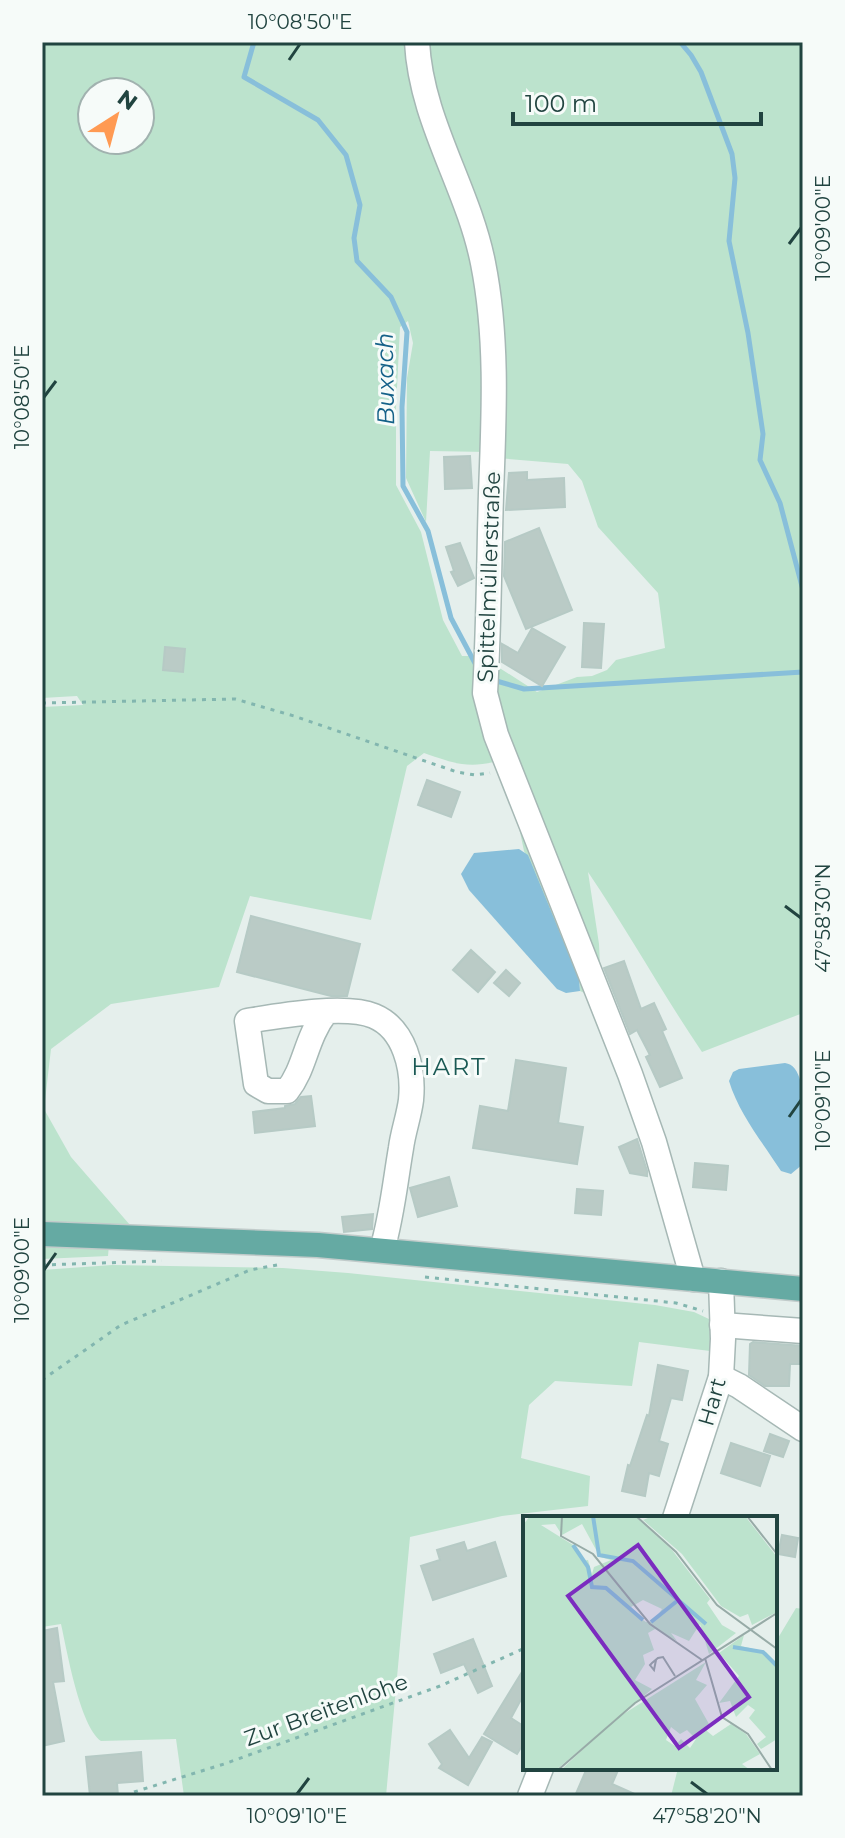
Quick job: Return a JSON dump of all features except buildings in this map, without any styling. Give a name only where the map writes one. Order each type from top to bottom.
[{"type":"main road","points":[[42,1234],[244,1241],[382,1250],[803,1289]]},
{"type":"street","name":"Spittelmüllerstraße","points":[[417,42],[426,97],[473,225],[490,302],[494,407],[485,693],[496,735],[630,1074],[654,1142],[693,1279]]},
{"type":"street","points":[[326,1012],[354,1011],[376,1016],[394,1031],[405,1049],[411,1077],[411,1100],[393,1207],[382,1250]]},
{"type":"street","name":"Hart","points":[[676,1516],[721,1377],[721,1281]]},
{"type":"street","points":[[722,1319],[803,1331]]},
{"type":"street","points":[[721,1377],[803,1429]]},
{"type":"street","points":[[530,1796],[540,1770]]},
{"type":"path","points":[[42,703],[235,699],[457,772],[490,774],[509,766]]},
{"type":"path","points":[[42,1265],[164,1261]]},
{"type":"path","points":[[42,1380],[121,1325],[250,1270],[279,1265],[250,1263]]},
{"type":"path","points":[[418,1276],[676,1303],[722,1319]]},
{"type":"path","name":"Zur Breitenlohe","points":[[134,1792],[224,1764],[440,1686],[523,1649]]},
{"type":"green space","points":[[42,42],[412,42],[421,98],[469,231],[482,282],[487,330],[488,452],[430,451],[426,522],[406,478],[407,378],[413,343],[408,321],[400,327],[396,485],[421,532],[443,620],[462,656],[481,656],[537,692],[607,670],[616,660],[665,648],[658,593],[598,527],[582,481],[568,464],[497,458],[499,357],[492,282],[479,230],[432,97],[423,42],[803,42],[803,1013],[702,1052],[588,872],[599,944],[601,988],[587,994],[580,991],[579,979],[524,851],[516,813],[498,761],[460,764],[424,753],[407,766],[371,920],[250,896],[219,987],[111,1004],[51,1049],[44,1109],[71,1157],[130,1225],[42,1225],[42,707],[83,705],[77,696],[42,698]]},
{"type":"green space","points":[[42,1239],[109,1245],[108,1256],[42,1259]]},
{"type":"green space","points":[[112,1265],[283,1268],[655,1305],[694,1312],[711,1320],[710,1351],[639,1342],[632,1386],[555,1381],[529,1405],[521,1458],[590,1476],[588,1506],[502,1516],[410,1537],[386,1796],[184,1796],[176,1739],[101,1741],[93,1733],[81,1705],[61,1624],[42,1627],[42,1270]]},
{"type":"green space","points":[[796,1608],[803,1609],[803,1796],[671,1796],[678,1770],[777,1770],[777,1640]]},
{"type":"water","points":[[519,849],[528,855],[579,979],[580,991],[566,993],[557,989],[469,890],[461,874],[474,853]]},
{"type":"water","points":[[785,1063],[794,1067],[799,1077],[804,1106],[803,1164],[791,1174],[781,1171],[759,1139],[729,1081],[733,1072],[739,1069]]},
{"type":"waterway","name":"Buxach","points":[[254,42],[244,77],[318,120],[346,155],[360,205],[354,238],[357,261],[391,297],[407,332],[402,407],[403,486],[428,531],[451,618],[477,667]]},
{"type":"waterway","name":"Buxach","points":[[680,42],[701,72],[732,154],[735,178],[729,241],[748,333],[763,434],[760,460],[780,503],[803,590]]},
{"type":"waterway","name":"Buxach","points":[[493,680],[524,689],[803,672]]},
{"type":"district","name":"HART","points":[[449,1066]]}]
